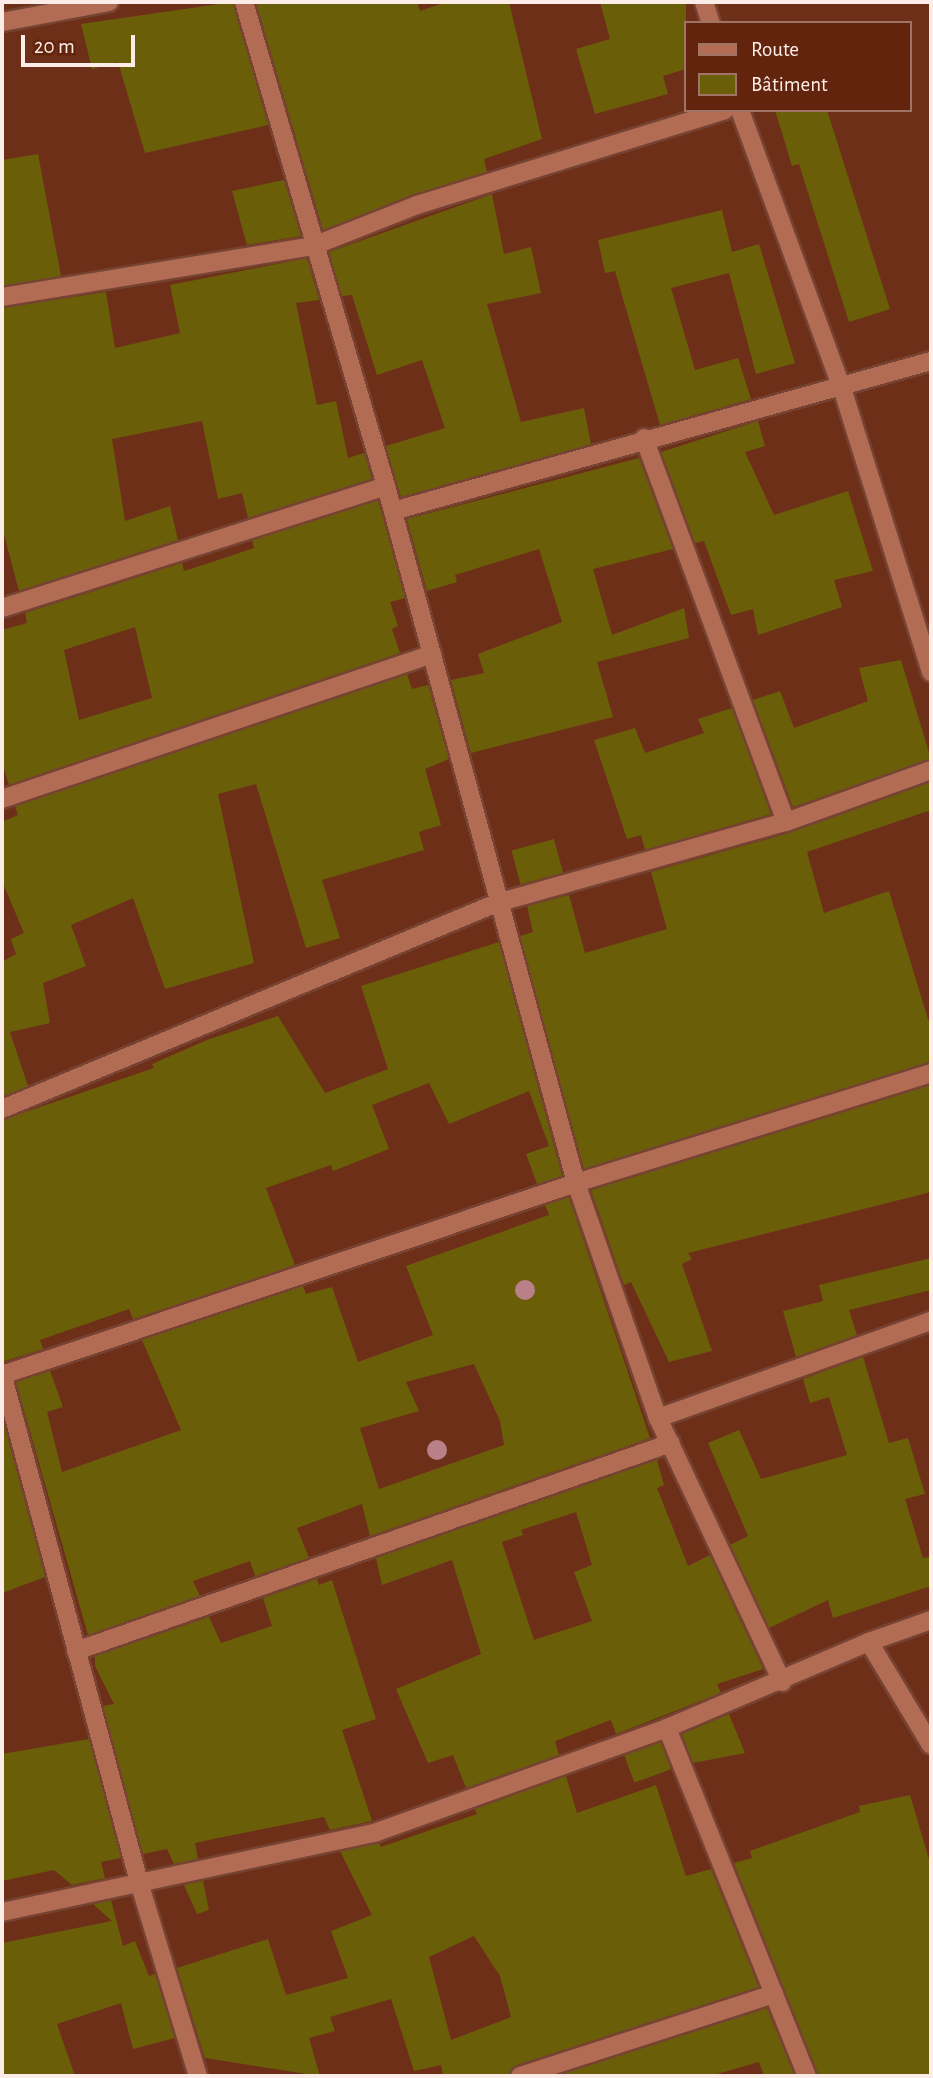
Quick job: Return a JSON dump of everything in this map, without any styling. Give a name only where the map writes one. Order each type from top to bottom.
[{"type":"street","points":[[2,22],[109,2]]},
{"type":"street","points":[[244,2],[313,246],[386,486],[497,903],[576,1184],[658,1418],[782,1682]]},
{"type":"street","points":[[704,2],[710,21]]},
{"type":"street","points":[[2,297],[313,246],[417,205],[719,112]]},
{"type":"street","points":[[741,112],[842,388],[931,672]]},
{"type":"street","points":[[393,511],[644,438],[842,388],[931,361]]},
{"type":"street","points":[[644,438],[786,822]]},
{"type":"street","points":[[2,608],[386,486]]},
{"type":"street","points":[[2,799],[432,654]]},
{"type":"street","points":[[2,1109],[497,903],[786,822],[931,770]]},
{"type":"street","points":[[198,2076],[139,1882],[2,1374],[576,1184],[931,1073]]},
{"type":"street","points":[[658,1418],[931,1321]]},
{"type":"street","points":[[76,1651],[671,1443]]},
{"type":"street","points":[[2,1912],[377,1832],[667,1728],[782,1682],[869,1642],[931,1620]]},
{"type":"street","points":[[869,1642],[931,1745]]},
{"type":"street","points":[[667,1728],[807,2076]]},
{"type":"street","points":[[520,2076],[774,1994]]},
{"type":"building","points":[[233,2],[268,125],[145,153],[118,62],[92,69],[81,24]]},
{"type":"building","points":[[256,2],[417,2],[420,11],[446,2],[509,2],[542,139],[484,159],[487,172],[323,230]]},
{"type":"building","points":[[600,2],[686,2],[684,70],[663,76],[668,94],[595,114],[576,49],[610,39]]},
{"type":"building","points":[[776,112],[828,112],[890,309],[849,322],[799,164],[792,166]]},
{"type":"building","points":[[38,154],[61,276],[2,286],[2,160]]},
{"type":"building","points":[[284,180],[301,236],[247,245],[232,191]]},
{"type":"building","points":[[492,194],[504,254],[531,247],[541,293],[487,304],[521,422],[584,408],[591,444],[401,497],[386,446],[445,428],[422,360],[377,375],[352,295],[342,296],[329,252]]},
{"type":"building","points":[[722,210],[732,252],[759,244],[795,363],[756,374],[729,273],[671,288],[695,370],[738,358],[751,399],[660,425],[615,271],[605,273],[598,240]]},
{"type":"building","points":[[307,258],[319,300],[296,303],[317,405],[336,401],[348,458],[364,453],[372,479],[248,518],[242,493],[218,499],[202,421],[112,439],[125,521],[170,506],[178,540],[19,591],[2,527],[2,308],[106,292],[115,348],[180,333],[170,285]]},
{"type":"building","points":[[758,421],[765,446],[745,452],[774,515],[848,491],[873,571],[834,580],[842,607],[758,635],[753,609],[731,615],[704,541],[695,543],[661,452]]},
{"type":"building","points":[[639,458],[673,549],[593,569],[612,635],[684,608],[689,638],[597,662],[613,717],[471,753],[451,680],[484,673],[478,654],[562,622],[539,549],[455,575],[457,582],[427,591],[407,519]]},
{"type":"building","points":[[378,500],[405,598],[390,602],[398,626],[392,629],[400,653],[9,785],[2,763],[2,630],[27,623],[25,613],[182,563],[184,571],[254,548],[252,540]],"holes":[[[135,627],[152,698],[79,720],[64,650]]]},
{"type":"building","points":[[901,660],[931,759],[793,807],[753,700],[780,691],[794,728],[868,701],[859,668]]},
{"type":"building","points":[[407,674],[412,689],[428,685],[449,759],[425,769],[441,825],[419,832],[424,850],[322,880],[340,938],[306,948],[256,784],[218,794],[254,963],[165,989],[133,898],[71,925],[86,966],[43,983],[50,1023],[10,1032],[28,1086],[2,1097],[2,962],[16,954],[11,939],[24,933],[2,881],[2,822],[18,815],[15,806]]},
{"type":"building","points":[[732,708],[771,814],[645,850],[641,835],[627,839],[594,740],[635,728],[645,753],[704,733],[698,719]]},
{"type":"building","points":[[931,782],[931,810],[807,852],[824,913],[889,891],[931,1029],[931,1062],[584,1169],[520,936],[533,932],[527,906],[569,895],[585,953],[667,929],[651,872],[789,833]]},
{"type":"building","points":[[554,839],[563,873],[521,884],[511,850]]},
{"type":"building","points":[[499,942],[562,1176],[537,1184],[526,1154],[549,1146],[529,1091],[449,1124],[429,1083],[372,1105],[389,1149],[333,1171],[331,1165],[266,1188],[295,1265],[133,1319],[129,1309],[40,1340],[43,1349],[2,1362],[2,1120],[154,1068],[152,1064],[207,1040],[278,1016],[325,1093],[388,1069],[361,986]]},
{"type":"building","points":[[931,1085],[931,1192],[688,1253],[692,1259],[682,1264],[712,1351],[669,1362],[631,1282],[624,1285],[591,1190]]},
{"type":"building","points":[[569,1197],[650,1438],[370,1536],[362,1504],[297,1528],[309,1558],[255,1576],[250,1561],[193,1581],[200,1596],[88,1635],[16,1382],[50,1371],[63,1407],[47,1412],[62,1472],[181,1430],[142,1340],[303,1286],[306,1294],[332,1287],[358,1362],[433,1335],[406,1266],[549,1215],[545,1205]],"holes":[[[474,1364],[500,1421],[504,1445],[379,1489],[360,1428],[419,1411],[406,1382]]]},
{"type":"building","points":[[931,1258],[931,1290],[849,1310],[857,1335],[796,1357],[783,1311],[823,1301],[819,1285]]},
{"type":"building","points":[[863,1357],[889,1443],[908,1438],[925,1494],[905,1499],[923,1558],[931,1557],[931,1586],[833,1618],[828,1600],[769,1628],[730,1545],[748,1536],[708,1443],[739,1430],[761,1479],[847,1455],[829,1397],[810,1403],[803,1379]]},
{"type":"building","points":[[2,1416],[45,1577],[2,1593]]},
{"type":"building","points":[[657,1460],[664,1485],[657,1488],[688,1566],[710,1555],[763,1669],[717,1684],[721,1693],[616,1734],[611,1720],[555,1741],[559,1755],[466,1788],[453,1755],[428,1763],[396,1689],[481,1654],[452,1560],[382,1585],[376,1558]],"holes":[[[576,1512],[592,1565],[574,1572],[592,1621],[534,1640],[502,1542],[523,1535],[521,1530]]]},
{"type":"building","points":[[317,1579],[319,1585],[332,1580],[376,1719],[342,1730],[372,1821],[330,1830],[324,1817],[213,1839],[195,1843],[198,1859],[174,1864],[167,1849],[143,1854],[103,1706],[114,1704],[95,1666],[95,1656],[209,1617],[221,1643],[272,1626],[263,1598]]},
{"type":"building","points":[[729,1714],[745,1753],[693,1763],[682,1734]]},
{"type":"building","points":[[89,1739],[121,1858],[101,1862],[105,1878],[72,1885],[54,1870],[2,1881],[2,1754]]},
{"type":"building","points":[[661,1742],[671,1769],[634,1783],[624,1755]]},
{"type":"building","points":[[566,1776],[577,1813],[656,1785],[686,1876],[711,1869],[759,1987],[517,2065],[509,2076],[443,2076],[441,2065],[414,2071],[391,1999],[330,2017],[335,2031],[309,2038],[320,2076],[205,2058],[177,1968],[268,1939],[286,1995],[348,1978],[331,1931],[372,1915],[340,1851],[379,1843],[381,1847],[477,1814],[475,1809]],"holes":[[[474,1936],[500,1976],[511,2017],[451,2040],[429,1957]]]},
{"type":"building","points":[[910,1795],[931,1866],[931,2076],[818,2076],[734,1863],[752,1858],[750,1851],[860,1812],[859,1806]]},
{"type":"building","points":[[203,1881],[209,1910],[197,1914],[184,1885]]},
{"type":"building","points":[[111,1900],[123,1946],[135,1941],[149,1976],[155,1974],[175,2038],[133,2049],[121,2003],[57,2024],[75,2076],[2,2076],[2,1943],[112,1921],[93,1904]]},
{"type":"building","points":[[767,2008],[795,2076],[764,2076],[759,2062],[710,2076],[556,2076]]}]
